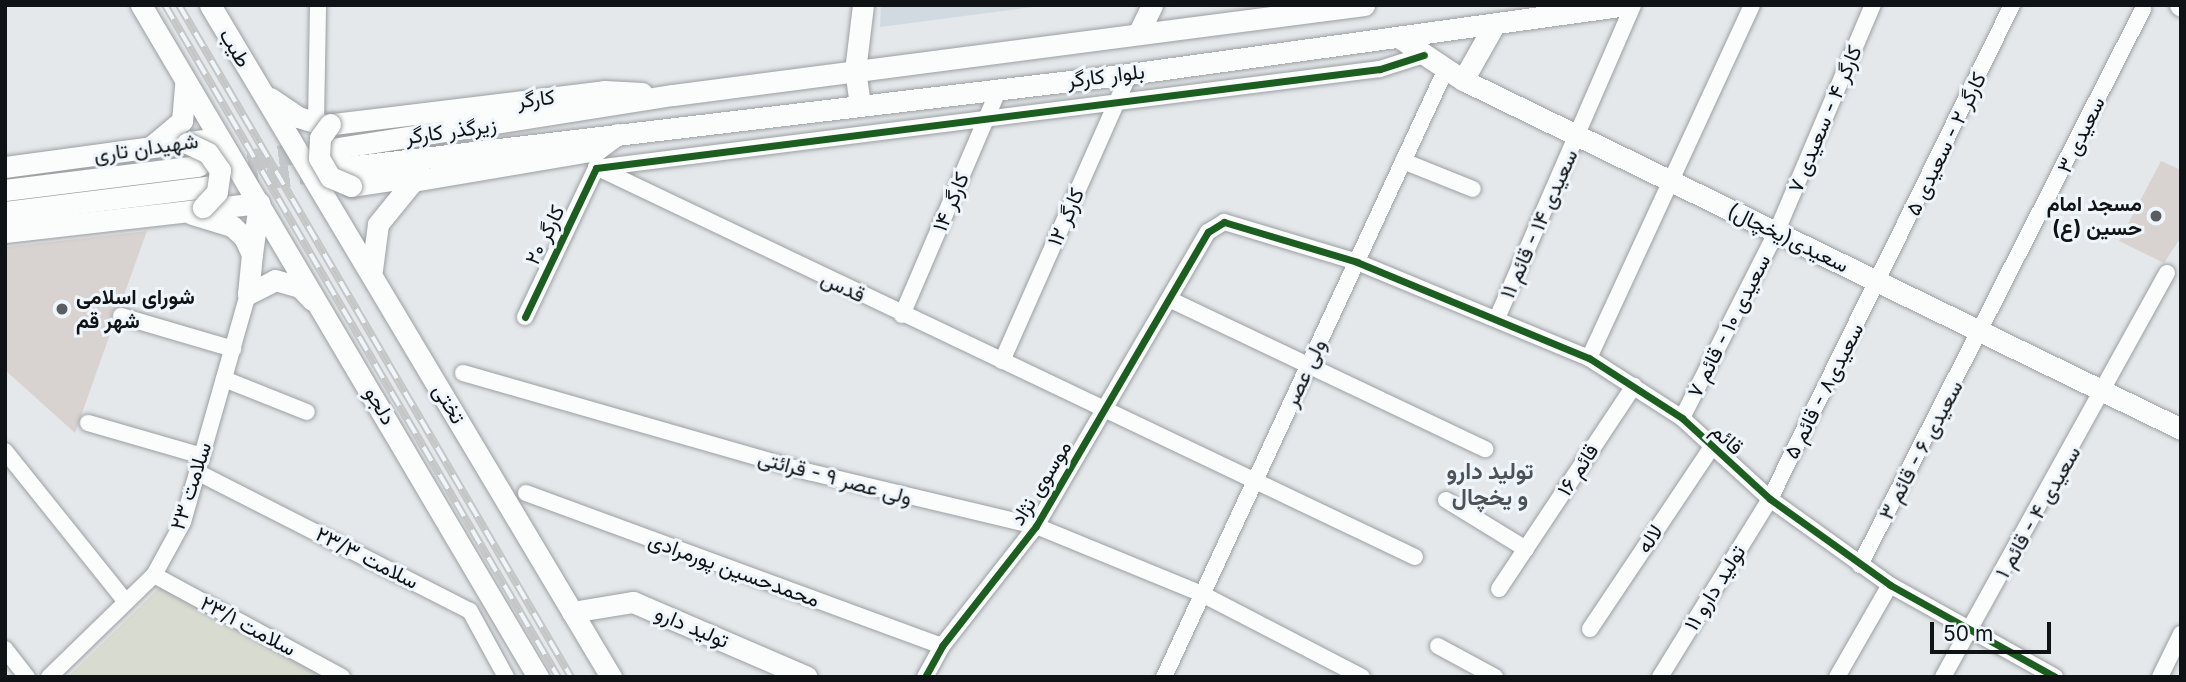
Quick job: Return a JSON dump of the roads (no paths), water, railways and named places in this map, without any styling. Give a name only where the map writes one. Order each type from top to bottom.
[{"type":"street","name":"شهیدان تاری","points":[[5,167],[218,138],[141,5]]},
{"type":"street","name":"طیب","points":[[210,5],[286,131]]},
{"type":"street","points":[[318,5],[323,123],[319,158],[330,177],[351,186],[592,151],[987,118],[1119,102],[1380,69],[1424,55]]},
{"type":"street","points":[[860,105],[855,71],[863,5]]},
{"type":"street","points":[[1139,32],[1152,5]]},
{"type":"street","name":"بلوار کارگر","points":[[577,113],[673,94],[1364,5]]},
{"type":"street","name":"بلوار کارگر","points":[[592,151],[622,132],[1129,74],[1493,27],[1627,5]]},
{"type":"street","name":"سعیدی ۱۴ - قائم ۱۱","points":[[1498,316],[1580,133],[1633,5]]},
{"type":"street","points":[[1589,358],[1752,5]]},
{"type":"street","name":"کارگر ۴ - سعیدی ۷","points":[[1776,233],[1873,5]]},
{"type":"street","name":"کارگر ۲ - سعیدی ۵","points":[[1879,283],[2012,5]]},
{"type":"street","name":"سعیدی ۳","points":[[1981,336],[2143,9]]},
{"type":"street","points":[[1454,75],[1493,27]]},
{"type":"street","name":"سعیدی(یخچال)","points":[[1400,38],[1454,75],[1580,133],[1981,336],[2181,429]]},
{"type":"street","name":"کارگر ۱۲","points":[[1002,360],[1119,102],[1129,74]]},
{"type":"street","name":"ولی عصر","points":[[1164,677],[1403,161],[1454,75]]},
{"type":"street","points":[[146,148],[182,121],[184,81]]},
{"type":"street","name":"کارگر ۱۴","points":[[902,315],[999,89]]},
{"type":"street","points":[[261,90],[298,117],[323,123]]},
{"type":"street","name":"کارگر","points":[[323,123],[604,90],[673,94]]},
{"type":"street","name":"زیرگذر کارگر","points":[[577,113],[328,159],[592,151]]},
{"type":"street","name":"تختی","points":[[286,131],[372,270],[611,677]]},
{"type":"street","name":"دلجو","points":[[218,138],[328,317],[538,677]]},
{"type":"street","points":[[5,232],[170,211],[217,192],[220,170],[208,153],[187,142]]},
{"type":"street","name":"قدس","points":[[592,151],[902,315],[1108,409],[1415,557]]},
{"type":"street","name":"کارگر ۲۰","points":[[525,317],[592,151]]},
{"type":"street","points":[[1403,161],[1473,189]]},
{"type":"street","points":[[5,190],[200,166]]},
{"type":"street","points":[[372,270],[371,247],[387,207],[413,181],[436,173]]},
{"type":"street","points":[[5,212],[205,197],[259,203],[248,294]]},
{"type":"street","points":[[170,211],[232,226],[252,254]]},
{"type":"street","name":"قائم","points":[[1213,224],[1224,222],[1357,262],[1498,316],[1589,358],[1682,418],[1710,450],[1770,499],[1860,565],[1890,585],[2055,677]]},
{"type":"street","name":"موسوی نژاد","points":[[925,677],[942,646],[1036,526],[1108,409],[1213,224]]},
{"type":"street","name":"سعیدی ۱۰ - قائم ۷","points":[[1682,418],[1776,233]]},
{"type":"street","name":"سعیدی ۴ - قائم ۱","points":[[1943,677],[2104,393],[2167,273]]},
{"type":"street","points":[[248,294],[275,281],[291,283],[328,317]]},
{"type":"street","name":"سعیدی۸ - قائم ۵","points":[[1770,499],[1879,283]]},
{"type":"street","name":"سلامت ۲۳","points":[[49,677],[154,575],[183,522],[248,294]]},
{"type":"street","points":[[1171,300],[1309,363],[1485,449]]},
{"type":"street","points":[[121,316],[233,349]]},
{"type":"street","name":"سعیدی ۶ - قائم ۳","points":[[1860,565],[1981,336]]},
{"type":"street","name":"ولی عصر ۹ - قرائتی","points":[[463,373],[809,472],[1036,526],[1202,594],[1362,677]]},
{"type":"street","points":[[224,379],[307,412]]},
{"type":"street","name":"قائم ۱۶","points":[[1499,589],[1634,386]]},
{"type":"street","name":"سلامت ۲۳/۳","points":[[88,423],[200,464],[470,611],[506,677]]},
{"type":"street","name":"لاله","points":[[1590,629],[1710,450]]},
{"type":"street","points":[[5,451],[125,601]]},
{"type":"street","name":"محمدحسین پورمرادی","points":[[526,493],[942,646]]},
{"type":"street","name":"تولید دارو ۱۱","points":[[1660,677],[1770,499]]},
{"type":"street","points":[[1446,500],[1527,549]]},
{"type":"street","name":"سلامت ۲۳/۱","points":[[154,575],[342,677]]},
{"type":"street","points":[[1837,677],[1890,585]]},
{"type":"street","name":"تولید دارو","points":[[572,612],[633,602],[807,677]]},
{"type":"street","points":[[2166,675],[2181,634]]},
{"type":"street","points":[[1438,646],[1495,677]]},
{"type":"street","points":[[5,649],[27,677]]},
{"type":"tunnel","points":[[217,164],[313,151]]},
{"type":"tunnel","points":[[207,187],[327,170]]},
{"type":"railway","points":[[165,5],[558,677]]},
{"type":"railway","points":[[179,5],[571,677]]},
{"type":"place","name":"مسجد امام حسین (ع)","points":[[2156,216]]},
{"type":"place","name":"شورای اسلامی شهر قم","points":[[62,309]]},
{"type":"district","name":"تولید دارو و یخچال","points":[[1490,484]]}]
